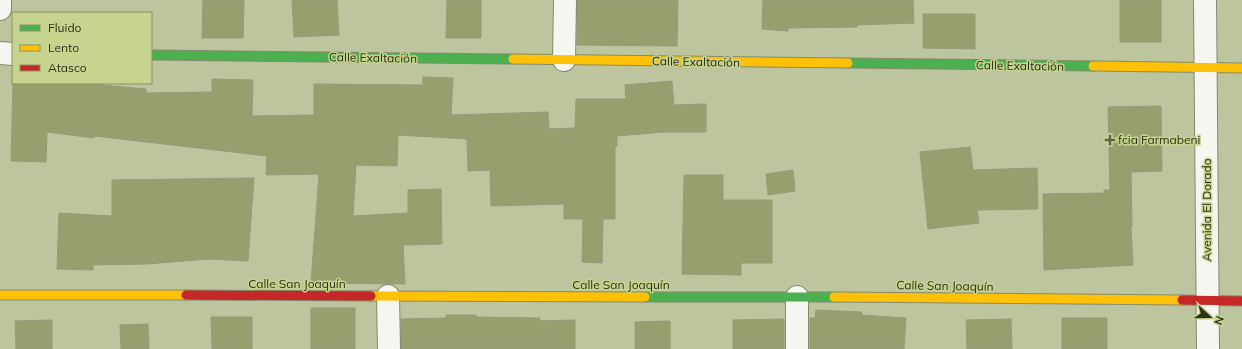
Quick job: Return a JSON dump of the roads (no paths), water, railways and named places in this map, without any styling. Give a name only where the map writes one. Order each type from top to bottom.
[{"type":"street","points":[[0,0],[0,9]]},
{"type":"street","points":[[564,60],[565,0]]},
{"type":"street","name":"Avenida El Dorado","points":[[1206,0],[1208,349]]},
{"type":"street","points":[[0,53],[12,54]]},
{"type":"street","name":"Calle Exaltación","points":[[152,55],[1242,68]]},
{"type":"street","name":"Calle San Joaquín","points":[[0,295],[797,297],[1242,301]]},
{"type":"street","points":[[388,296],[389,349]]},
{"type":"street","points":[[797,297],[797,349]]},
{"type":"place","name":"fcia Farmabeni","points":[[1110,140]]}]
